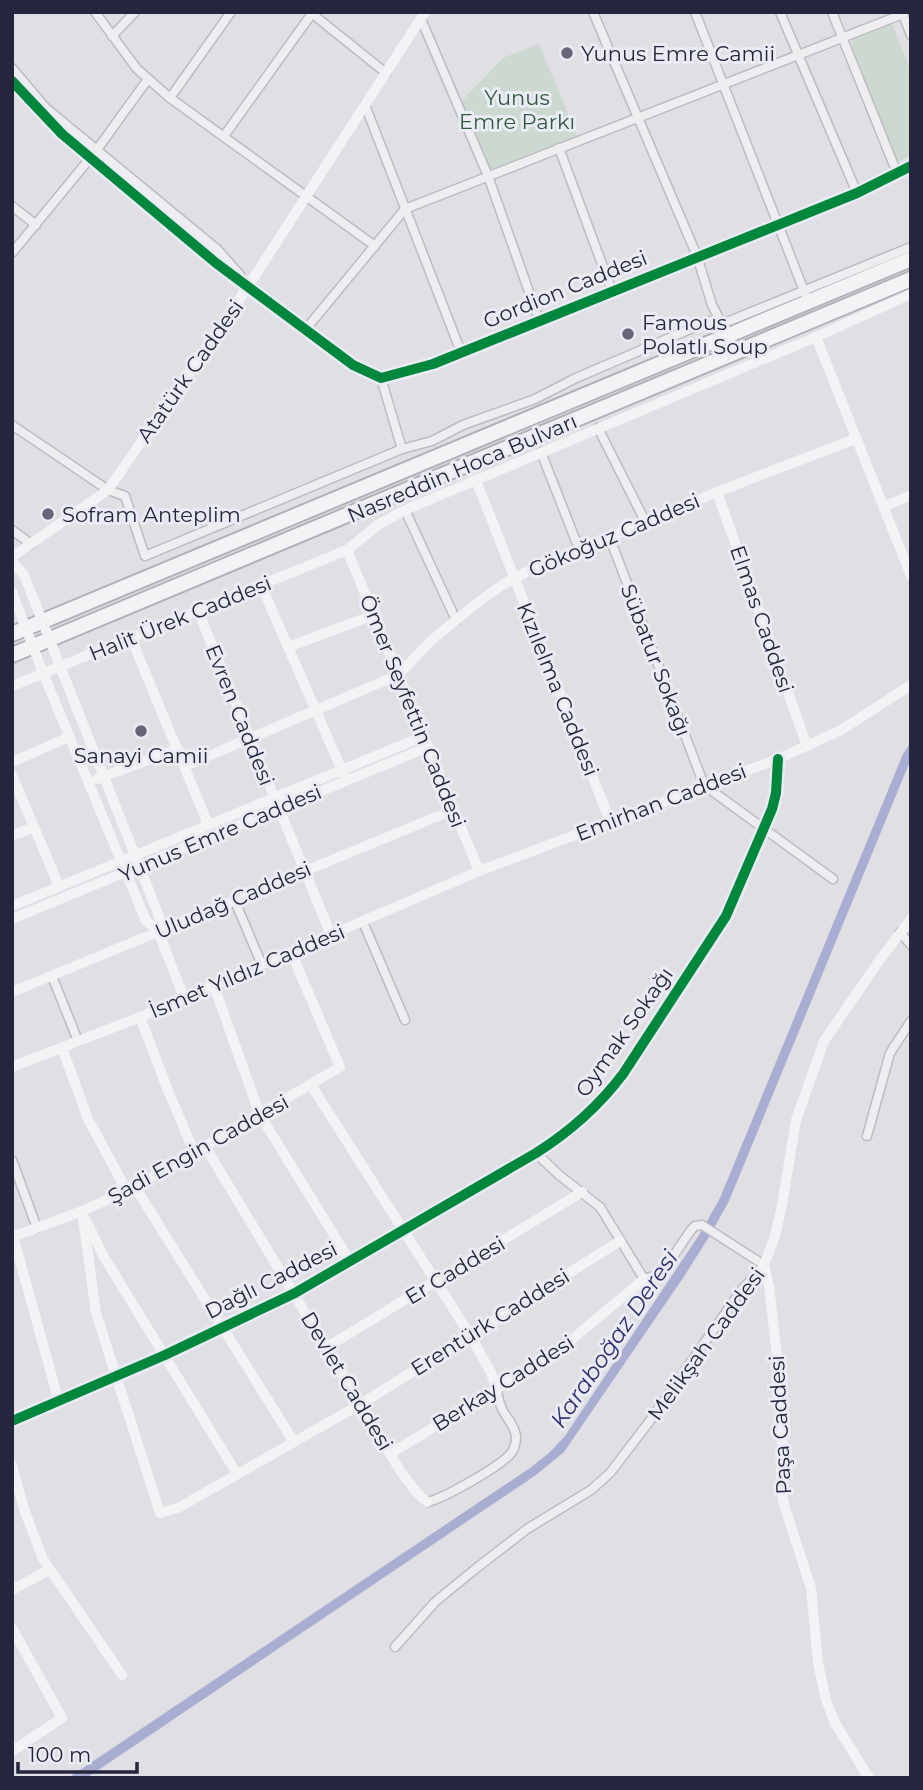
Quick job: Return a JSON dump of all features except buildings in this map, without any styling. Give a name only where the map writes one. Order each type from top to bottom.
[{"type":"highway","name":"Nasreddin Hoca Bulvarı","points":[[19,631],[725,330],[911,259]]},
{"type":"highway","name":"Nasreddin Hoca Bulvarı","points":[[12,655],[911,279]]},
{"type":"street","points":[[95,12],[137,69],[170,98],[375,246]]},
{"type":"street","points":[[112,36],[135,12]]},
{"type":"street","points":[[170,98],[231,12]]},
{"type":"street","points":[[593,12],[697,256],[712,305],[725,330]]},
{"type":"street","points":[[695,12],[807,297],[911,247]]},
{"type":"street","points":[[780,12],[857,193]]},
{"type":"street","points":[[832,12],[897,173]]},
{"type":"street","points":[[224,136],[312,13],[386,73]]},
{"type":"street","points":[[306,330],[405,209],[903,13],[911,34]]},
{"type":"street","points":[[423,16],[488,176],[540,320]]},
{"type":"street","name":"Atatürk Caddesi","points":[[12,556],[108,490],[249,285],[423,16]]},
{"type":"street","points":[[12,68],[46,108],[93,154]]},
{"type":"street","points":[[12,253],[93,154],[148,79]]},
{"type":"street","points":[[12,81],[62,134],[93,154],[217,249],[249,285],[353,365],[381,378],[402,449]]},
{"type":"street","points":[[365,105],[461,352]]},
{"type":"street","points":[[559,148],[612,291]]},
{"type":"street","name":"Gordion Caddesi","points":[[381,378],[433,364],[857,193],[911,166]]},
{"type":"street","points":[[12,206],[36,225]]},
{"type":"street","name":"Halit Ürek Caddesi","points":[[12,686],[347,550],[379,524],[405,510],[816,337],[911,294]]},
{"type":"street","points":[[12,425],[108,490],[125,495],[145,556],[402,449],[432,441],[463,425],[535,399],[576,378],[709,321],[725,330]]},
{"type":"street","points":[[816,337],[911,576]]},
{"type":"street","points":[[598,428],[645,521]]},
{"type":"street","name":"Gökoğuz Caddesi","points":[[398,675],[420,651],[456,620],[514,577],[645,521],[855,439]]},
{"type":"street","points":[[541,452],[579,549]]},
{"type":"street","name":"Kızılelma Caddesi","points":[[476,480],[610,821]]},
{"type":"street","name":"Elmas Caddesi","points":[[717,492],[807,746]]},
{"type":"street","points":[[883,507],[911,495]]},
{"type":"street","points":[[405,510],[456,620]]},
{"type":"street","points":[[12,530],[31,544]]},
{"type":"street","name":"Sübatur Sokağı","points":[[609,536],[704,785]]},
{"type":"street","name":"Ömer Seyfettin Caddesi","points":[[347,550],[480,871]]},
{"type":"street","points":[[12,562],[24,575],[104,776],[159,916],[158,931]]},
{"type":"street","points":[[261,585],[344,775]]},
{"type":"street","points":[[12,592],[19,631],[33,647],[146,922],[158,931],[184,998]]},
{"type":"street","name":"Evren Caddesi","points":[[198,611],[331,935]]},
{"type":"street","points":[[288,647],[374,615]]},
{"type":"street","points":[[131,638],[208,824]]},
{"type":"street","points":[[185,766],[398,675]]},
{"type":"street","name":"Emirhan Caddesi","points":[[480,871],[778,759],[855,722],[911,685]]},
{"type":"street","name":"Yunus Emre Caddesi","points":[[12,919],[279,808],[424,736]]},
{"type":"street","points":[[12,762],[69,737]]},
{"type":"street","name":"Yunus Emre Caddesi","points":[[12,906],[274,797],[428,747]]},
{"type":"street","points":[[88,782],[178,749]]},
{"type":"street","name":"Oymak Sokağı","points":[[536,1153],[574,1128],[608,1094],[726,916],[776,793],[778,759]]},
{"type":"street","points":[[12,775],[59,886]]},
{"type":"street","points":[[704,785],[833,878]]},
{"type":"street","name":"Uludağ Caddesi","points":[[12,992],[453,810]]},
{"type":"street","points":[[12,836],[34,827]]},
{"type":"street","name":"İsmet Yıldız Caddesi","points":[[12,1066],[140,1017],[480,871]]},
{"type":"street","points":[[234,900],[262,965]]},
{"type":"street","name":"Melikşah Caddesi","points":[[394,1647],[435,1602],[474,1570],[527,1529],[591,1490],[610,1473],[740,1292],[764,1265],[782,1205],[794,1130],[819,1052],[830,1031],[911,919]]},
{"type":"street","points":[[363,922],[405,1020]]},
{"type":"street","points":[[901,932],[911,945]]},
{"type":"street","name":"Şadi Engin Caddesi","points":[[13,1236],[82,1211],[131,1189],[201,1151],[340,1067],[290,953]]},
{"type":"street","points":[[52,976],[78,1041]]},
{"type":"street","points":[[214,986],[260,1115],[350,1261]]},
{"type":"street","name":"Devlet Caddesi","points":[[140,1017],[171,1098],[201,1151],[295,1293],[390,1454],[412,1487],[427,1502]]},
{"type":"street","points":[[867,1136],[890,1054],[911,1021]]},
{"type":"street","points":[[62,1048],[88,1119],[294,1441]]},
{"type":"street","points":[[312,1085],[470,1335],[492,1373],[502,1410],[514,1428],[514,1449],[501,1462],[442,1497],[427,1502]]},
{"type":"street","points":[[536,1153],[600,1207],[644,1279],[662,1271],[691,1230],[702,1225],[764,1265]]},
{"type":"street","name":"Dağlı Caddesi","points":[[12,1421],[117,1377],[295,1293],[536,1153]]},
{"type":"street","points":[[12,1160],[37,1228]]},
{"type":"street","name":"Er Caddesi","points":[[327,1348],[582,1192]]},
{"type":"street","points":[[82,1211],[104,1257],[237,1474]]},
{"type":"street","points":[[82,1211],[96,1313],[117,1377]]},
{"type":"street","points":[[13,1236],[59,1402]]},
{"type":"street","name":"Erentürk Caddesi","points":[[117,1377],[160,1513],[178,1508],[361,1404],[620,1241]]},
{"type":"street","name":"Paşa Caddesi","points":[[764,1265],[769,1286],[783,1413],[782,1494],[811,1588],[818,1663],[825,1700],[835,1723],[869,1778]]},
{"type":"street","name":"Berkay Caddesi","points":[[390,1454],[567,1345],[644,1279]]},
{"type":"street","points":[[12,1465],[24,1509],[50,1570],[122,1675]]},
{"type":"street","points":[[12,1590],[50,1570]]},
{"type":"street","points":[[12,1628],[62,1718],[13,1748]]},
{"type":"green space","points":[[889,23],[893,26],[911,71],[911,156],[897,162],[852,46],[852,40]]},
{"type":"green space","name":"Yunus Emre Parkı","points":[[539,44],[577,136],[489,171],[461,102],[503,58]]},
{"type":"water","points":[[911,742],[911,759],[729,1201],[683,1278],[564,1452],[536,1475],[88,1777],[68,1778],[530,1468],[565,1436],[701,1232],[720,1198],[903,754]]},
{"type":"cycle path","points":[[12,81],[62,134],[216,263],[353,365],[381,378],[433,364],[857,193],[911,166]]},
{"type":"cycle path","points":[[12,1421],[165,1355],[295,1293],[536,1153],[583,1118],[623,1074],[726,916],[772,809],[778,759]]},
{"type":"place","name":"Yunus Emre Camii","points":[[567,53]]},
{"type":"place","name":"Famous Polatlı Soup","points":[[628,334]]},
{"type":"place","name":"Sofram Anteplim","points":[[48,514]]},
{"type":"place","name":"Sanayi Camii","points":[[141,731]]},
{"type":"water label","name":"Karaboğaz Deresi","points":[[614,1339]]}]
